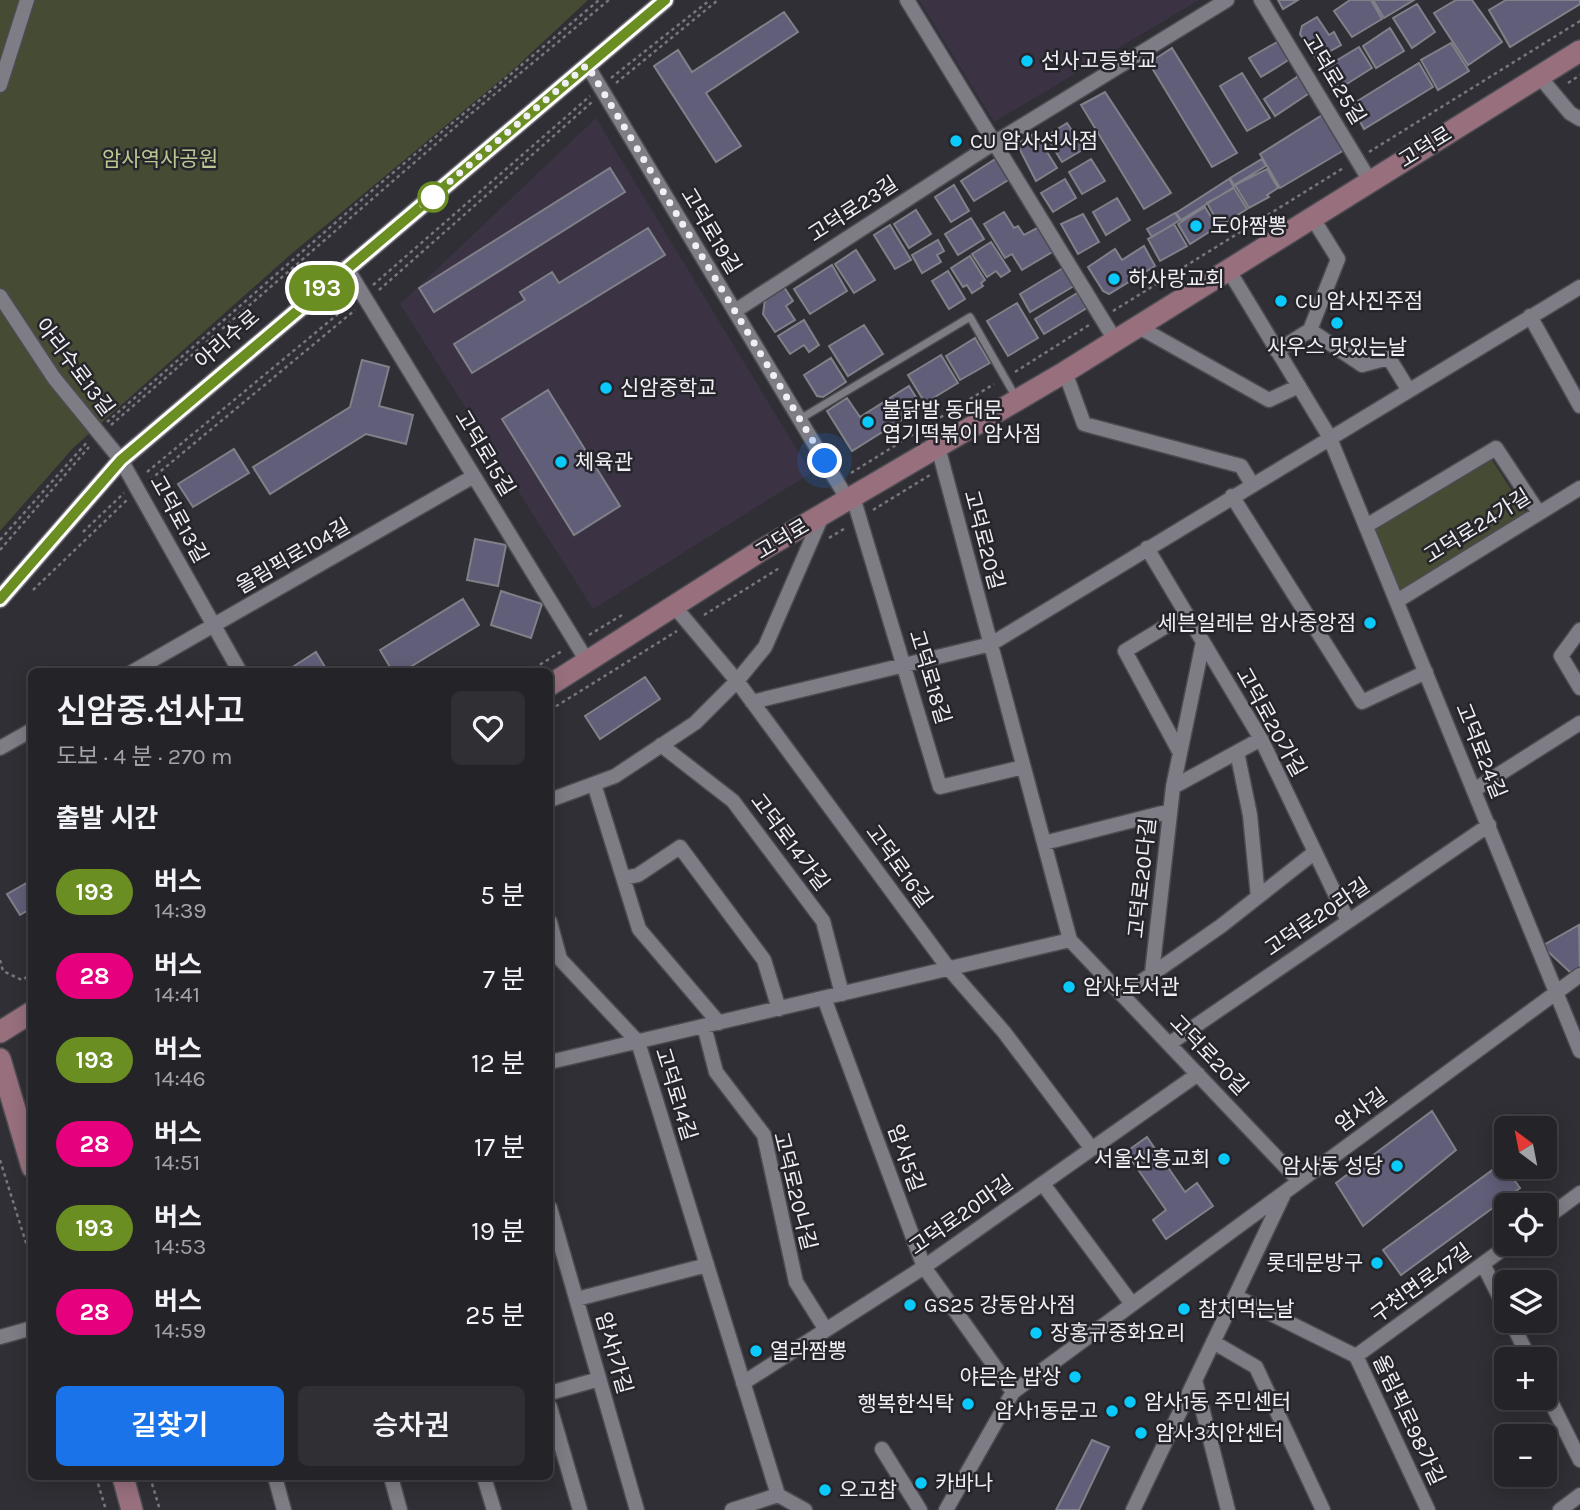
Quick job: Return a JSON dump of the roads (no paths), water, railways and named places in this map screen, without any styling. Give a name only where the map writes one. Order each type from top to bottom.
[{"type":"main road","name":"고덕로","points":[[553,682],[581,652],[674,606],[822,516],[846,493],[937,447],[1065,372],[1580,51]]},
{"type":"main road","points":[[0,1032],[28,1014]]},
{"type":"main road","points":[[0,1059],[28,1154]]},
{"type":"main road","points":[[124,1480],[132,1510]]},
{"type":"street","points":[[0,85],[27,0]]},
{"type":"street","name":"아리수로","points":[[0,599],[121,460],[665,0]]},
{"type":"street","points":[[907,0],[1115,340]]},
{"type":"street","points":[[994,143],[1227,0]]},
{"type":"street","name":"고덕로25길","points":[[1261,0],[1370,181]]},
{"type":"street","name":"고덕로19길","points":[[587,65],[846,493]]},
{"type":"street","points":[[1539,76],[1570,113],[1580,119]]},
{"type":"street","name":"고덕로23길","points":[[734,311],[994,143]]},
{"type":"street","points":[[1277,351],[1310,330],[1338,259],[1312,217]]},
{"type":"street","name":"고덕로15길","points":[[346,267],[581,652]]},
{"type":"street","name":"고덕로24길","points":[[1228,269],[1329,436],[1557,992]]},
{"type":"street","points":[[752,702],[990,644],[1329,436],[1580,287]]},
{"type":"street","name":"아리수로13길","points":[[0,296],[54,377],[121,460]]},
{"type":"street","points":[[1530,316],[1580,406]]},
{"type":"street","points":[[1137,326],[1269,400],[1299,386]]},
{"type":"street","points":[[1310,330],[1362,365],[1390,358],[1408,389]]},
{"type":"street","points":[[1065,372],[1084,424],[1241,466],[1252,484]]},
{"type":"street","name":"고덕로20길","points":[[937,447],[1070,940],[1299,1181]]},
{"type":"street","points":[[1366,526],[1496,448],[1539,513]]},
{"type":"street","name":"고덕로13길","points":[[121,460],[238,668]]},
{"type":"street","name":"올림픽로104길","points":[[139,668],[474,476]]},
{"type":"street","name":"고덕로24가길","points":[[1397,601],[1580,488]]},
{"type":"street","name":"고덕로18길","points":[[846,493],[905,665],[940,787],[1023,767]]},
{"type":"street","points":[[1232,496],[1362,702],[1426,671]]},
{"type":"street","points":[[553,799],[615,776],[695,723],[737,681],[765,647],[822,516]]},
{"type":"street","name":"고덕로20가길","points":[[1147,548],[1261,739],[1348,921]]},
{"type":"street","name":"고덕로16길","points":[[674,606],[737,681],[949,969],[1004,1032],[1092,1149]]},
{"type":"street","points":[[1180,753],[1125,651],[1186,614]]},
{"type":"street","points":[[1580,630],[1561,656],[1580,688]]},
{"type":"street","name":"고덕로20다길","points":[[1152,974],[1173,787],[1203,642]]},
{"type":"street","points":[[1474,790],[1580,723]]},
{"type":"street","points":[[0,748],[28,732]]},
{"type":"street","points":[[1173,787],[1261,739]]},
{"type":"street","name":"고덕로14가길","points":[[661,745],[733,801],[823,921],[842,994]]},
{"type":"street","points":[[1237,752],[1250,815],[1258,897]]},
{"type":"street","points":[[594,784],[639,929],[712,1024]]},
{"type":"street","points":[[1044,843],[1170,811]]},
{"type":"street","name":"고덕로20라길","points":[[1169,1044],[1489,825]]},
{"type":"street","points":[[624,878],[638,875],[680,847],[764,960],[779,1009]]},
{"type":"street","name":"고덕로20다길","points":[[1122,995],[1258,897],[1315,852]]},
{"type":"street","name":"고덕로14길","points":[[553,933],[560,959],[638,1042],[778,1494]]},
{"type":"street","points":[[553,1061],[1070,940]]},
{"type":"street","name":"암사길","points":[[946,1510],[1013,1392],[1580,975]]},
{"type":"street","points":[[1557,992],[1580,1051]]},
{"type":"street","name":"암사5길","points":[[824,998],[924,1267],[1013,1392]]},
{"type":"street","name":"고덕로20나길","points":[[712,1024],[716,1072],[764,1135],[796,1282],[826,1330]]},
{"type":"street","name":"고덕로20마길","points":[[743,1383],[924,1267],[1198,1074]]},
{"type":"street","points":[[1043,1184],[1132,1304]]},
{"type":"street","points":[[1133,1510],[1285,1192]]},
{"type":"street","points":[[1557,1210],[1580,1194]]},
{"type":"street","name":"암사1가길","points":[[553,1225],[577,1299],[637,1510]]},
{"type":"street","name":"구천면로47길","points":[[1356,1356],[1494,1256]]},
{"type":"street","points":[[1483,1264],[1494,1286]]},
{"type":"street","points":[[577,1299],[707,1265]]},
{"type":"street","name":"올림픽로98가길","points":[[1235,1296],[1356,1356],[1428,1510]]},
{"type":"street","points":[[0,1337],[28,1329]]},
{"type":"street","points":[[1213,1342],[1256,1367],[1323,1510]]},
{"type":"street","points":[[553,1392],[599,1379]]},
{"type":"street","points":[[1195,1380],[1228,1510]]},
{"type":"street","points":[[1555,1410],[1580,1460]]},
{"type":"street","points":[[553,1417],[580,1510]]},
{"type":"street","points":[[882,1449],[920,1510]]},
{"type":"street","points":[[276,1480],[284,1510]]},
{"type":"street","points":[[392,1480],[400,1510]]},
{"type":"street","points":[[485,1480],[494,1510]]},
{"type":"street","points":[[732,1510],[778,1494],[805,1510]]},
{"type":"street","points":[[1560,1510],[1580,1496]]},
{"type":"lane","points":[[800,419],[970,317],[1018,400]]},
{"type":"place","name":"선사고등학교","points":[[1027,61]]},
{"type":"place","name":"CU 암사선사점","points":[[956,141]]},
{"type":"place","name":"도야짬뽕","points":[[1196,226]]},
{"type":"place","name":"하사랑교회","points":[[1114,279]]},
{"type":"place","name":"CU 암사진주점","points":[[1281,301]]},
{"type":"place","name":"사우스 맛있는날","points":[[1337,323]]},
{"type":"place","name":"신암중학교","points":[[606,388]]},
{"type":"place","name":"불닭발 동대문 엽기떡볶이 암사점","points":[[868,422]]},
{"type":"place","name":"체육관","points":[[561,462]]},
{"type":"place","name":"세븐일레븐 암사중앙점","points":[[1370,623]]},
{"type":"place","name":"암사도서관","points":[[1069,987]]},
{"type":"place","name":"서울신흥교회","points":[[1224,1159]]},
{"type":"place","name":"암사동 성당","points":[[1397,1166]]},
{"type":"place","name":"롯데문방구","points":[[1377,1263]]},
{"type":"place","name":"GS25 강동암사점","points":[[910,1305]]},
{"type":"place","name":"참치먹는날","points":[[1184,1309]]},
{"type":"place","name":"장홍규중화요리","points":[[1036,1333]]},
{"type":"place","name":"열라짬뽕","points":[[756,1351]]},
{"type":"place","name":"야믄손 밥상","points":[[1075,1377]]},
{"type":"place","name":"암사1동 주민센터","points":[[1130,1402]]},
{"type":"place","name":"행복한식탁","points":[[968,1404]]},
{"type":"place","name":"암사1동문고","points":[[1112,1411]]},
{"type":"place","name":"암사3치안센터","points":[[1141,1433]]},
{"type":"place","name":"카바나","points":[[921,1483]]},
{"type":"place","name":"오고참","points":[[825,1490]]},
{"type":"park label","name":"암사역사공원","points":[[160,159]]}]
